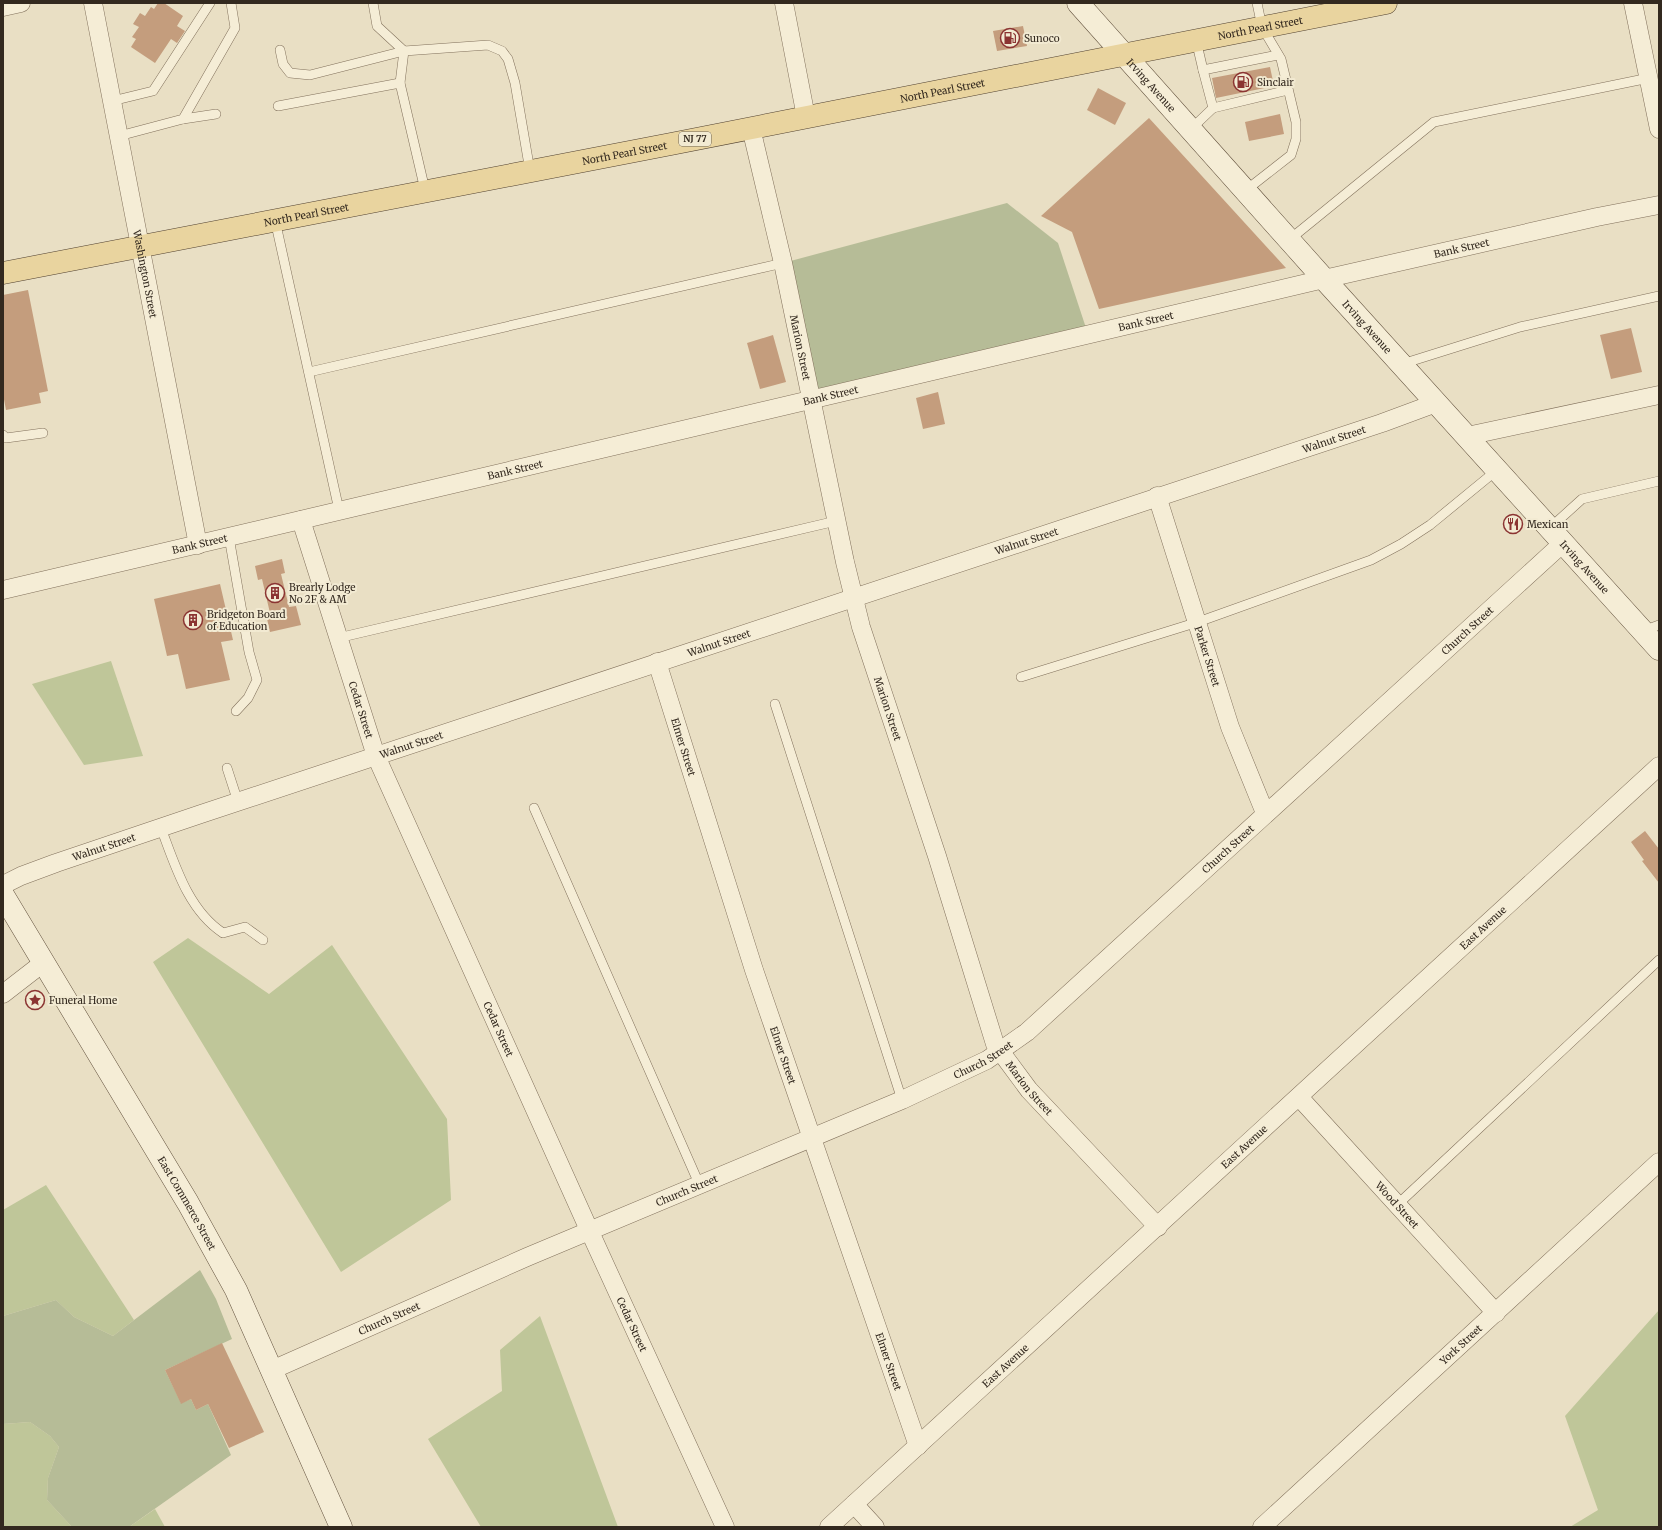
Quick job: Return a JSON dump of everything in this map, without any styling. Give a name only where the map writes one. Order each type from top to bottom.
[{"type":"main road","name":"Irving Avenue","points":[[1078,3],[1400,364],[1498,470],[1556,536],[1651,628],[1659,649]]},
{"type":"main road","name":"North Pearl Street","points":[[3,273],[1386,3]]},
{"type":"main road","name":"East Commerce Street","points":[[3,895],[192,1209],[236,1290],[341,1527]]},
{"type":"street","points":[[3,7],[21,3]]},
{"type":"street","name":"Washington Street","points":[[93,3],[198,546]]},
{"type":"street","points":[[784,3],[806,117]]},
{"type":"street","points":[[1633,3],[1652,75],[1659,129]]},
{"type":"street","name":"Marion Street","points":[[751,128],[783,263],[836,521],[861,627],[937,856],[995,1044],[1030,1090],[1158,1227]]},
{"type":"street","name":"Bank Street","points":[[3,590],[198,546],[339,510],[1324,279],[1597,217],[1659,205]]},
{"type":"street","points":[[1467,436],[1659,395]]},
{"type":"street","name":"Walnut Street","points":[[3,885],[42,868],[238,802],[1157,496],[1382,423],[1436,403]]},
{"type":"street","name":"Parker Street","points":[[1157,496],[1230,727],[1265,813]]},
{"type":"street","name":"Cedar Street","points":[[301,520],[376,756],[590,1232],[725,1527]]},
{"type":"street","name":"Church Street","points":[[272,1370],[527,1257],[812,1139],[948,1080],[1000,1052],[1027,1032],[1265,813],[1556,536]]},
{"type":"street","name":"Elmer Street","points":[[658,662],[754,970],[918,1446]]},
{"type":"street","name":"East Avenue","points":[[829,1527],[1158,1227],[1659,766]]},
{"type":"street","points":[[3,994],[43,963]]},
{"type":"street","name":"Wood Street","points":[[1299,1097],[1496,1312]]},
{"type":"street","name":"York Street","points":[[1262,1527],[1659,1162]]},
{"type":"street","points":[[854,1504],[876,1527]]},
{"type":"lane","points":[[112,101],[153,91],[210,3]]},
{"type":"lane","points":[[183,119],[235,28],[231,3]]},
{"type":"lane","points":[[373,3],[377,26],[404,51]]},
{"type":"lane","points":[[1245,191],[1291,155],[1296,139],[1296,122],[1281,59],[1262,27],[1257,3]]},
{"type":"lane","points":[[1196,40],[1213,108]]},
{"type":"lane","points":[[280,50],[283,64],[290,73],[310,75],[404,51],[488,45],[502,51],[508,59],[515,83],[530,171]]},
{"type":"lane","points":[[404,51],[400,83],[425,190]]},
{"type":"lane","points":[[1203,70],[1278,55]]},
{"type":"lane","points":[[1289,240],[1434,122],[1652,75]]},
{"type":"lane","points":[[278,106],[400,83]]},
{"type":"lane","points":[[1191,129],[1213,108],[1288,90]]},
{"type":"lane","points":[[119,136],[183,119],[216,114]]},
{"type":"lane","points":[[275,220],[339,510]]},
{"type":"lane","points":[[309,372],[783,263]]},
{"type":"lane","points":[[1400,364],[1520,327],[1659,296]]},
{"type":"lane","points":[[3,436],[6,438],[43,433]]},
{"type":"lane","points":[[1021,676],[1198,622],[1371,560],[1401,544],[1430,525],[1498,470]]},
{"type":"lane","points":[[1556,536],[1582,499],[1659,481]]},
{"type":"lane","points":[[338,638],[836,521]]},
{"type":"lane","points":[[229,537],[249,652],[257,680],[248,698],[236,711]]},
{"type":"lane","points":[[775,704],[902,1100]]},
{"type":"lane","points":[[227,768],[238,802]]},
{"type":"lane","points":[[534,808],[700,1186]]},
{"type":"lane","points":[[161,828],[184,887],[210,924],[223,933],[245,927],[262,940]]},
{"type":"lane","points":[[1397,1205],[1659,960]]},
{"type":"green space","points":[[1007,203],[1058,243],[1088,334],[811,399],[783,263]]},
{"type":"green space","points":[[111,661],[143,756],[84,765],[32,684]]},
{"type":"green space","points":[[188,938],[269,994],[332,945],[447,1119],[451,1200],[341,1272],[153,962]]},
{"type":"green space","points":[[46,1185],[134,1320],[113,1336],[74,1317],[56,1300],[3,1316],[3,1210]]},
{"type":"green space","points":[[200,1270],[216,1299],[232,1339],[165,1370],[181,1403],[191,1399],[196,1410],[208,1404],[231,1455],[129,1527],[72,1527],[47,1500],[48,1478],[59,1447],[50,1436],[30,1422],[3,1424],[3,1316],[56,1300],[74,1317],[113,1336]]},
{"type":"green space","points":[[1659,1310],[1659,1527],[1570,1527],[1598,1510],[1565,1416]]},
{"type":"green space","points":[[540,1316],[618,1527],[481,1527],[428,1439],[502,1391],[500,1350]]},
{"type":"green space","points":[[30,1422],[50,1436],[59,1447],[48,1478],[47,1500],[72,1527],[3,1527],[3,1424]]},
{"type":"green space","points":[[155,1509],[165,1527],[129,1527]]},
{"type":"building","points":[[158,3],[164,3],[183,16],[177,26],[185,31],[177,43],[171,39],[155,63],[131,47],[136,39],[132,37],[139,27],[133,24],[140,13],[145,16],[151,7],[154,9]]},
{"type":"building","name":"Sunoco","points":[[1023,26],[1027,46],[997,51],[993,31]]},
{"type":"building","name":"Sinclair","points":[[1270,67],[1274,86],[1216,98],[1212,78]]},
{"type":"building","points":[[1098,88],[1126,103],[1115,125],[1087,110]]},
{"type":"building","points":[[1280,114],[1284,134],[1249,141],[1245,122]]},
{"type":"building","points":[[1149,118],[1286,268],[1099,309],[1072,232],[1041,216]]},
{"type":"building","points":[[28,290],[48,391],[39,393],[41,403],[6,410],[3,394],[3,295]]},
{"type":"building","points":[[1631,328],[1642,372],[1611,379],[1600,335]]},
{"type":"building","points":[[773,335],[786,382],[760,389],[747,343]]},
{"type":"building","points":[[938,392],[945,424],[923,429],[916,398]]},
{"type":"building","name":"Brearly Lodge No 2F & AM","points":[[282,559],[285,573],[281,574],[289,607],[296,606],[301,625],[270,632],[266,614],[270,613],[262,579],[258,580],[255,566]]},
{"type":"building","name":"Bridgeton Board of Education","points":[[220,584],[233,640],[221,642],[230,680],[186,689],[178,654],[167,656],[154,599]]},
{"type":"building","points":[[1645,831],[1659,849],[1659,883],[1642,861],[1644,860],[1631,842]]},
{"type":"building","points":[[222,1343],[264,1432],[229,1448],[208,1404],[196,1410],[191,1399],[181,1404],[165,1370]]},
{"type":"place","name":"Sunoco","points":[[1010,38]]},
{"type":"place","name":"Sinclair","points":[[1243,82]]},
{"type":"place","name":"Mexican","points":[[1513,524]]},
{"type":"place","name":"Brearly Lodge No 2F & AM","points":[[275,593]]},
{"type":"place","name":"Bridgeton Board of Education","points":[[193,620]]},
{"type":"place","name":"Funeral Home","points":[[35,1000]]}]
